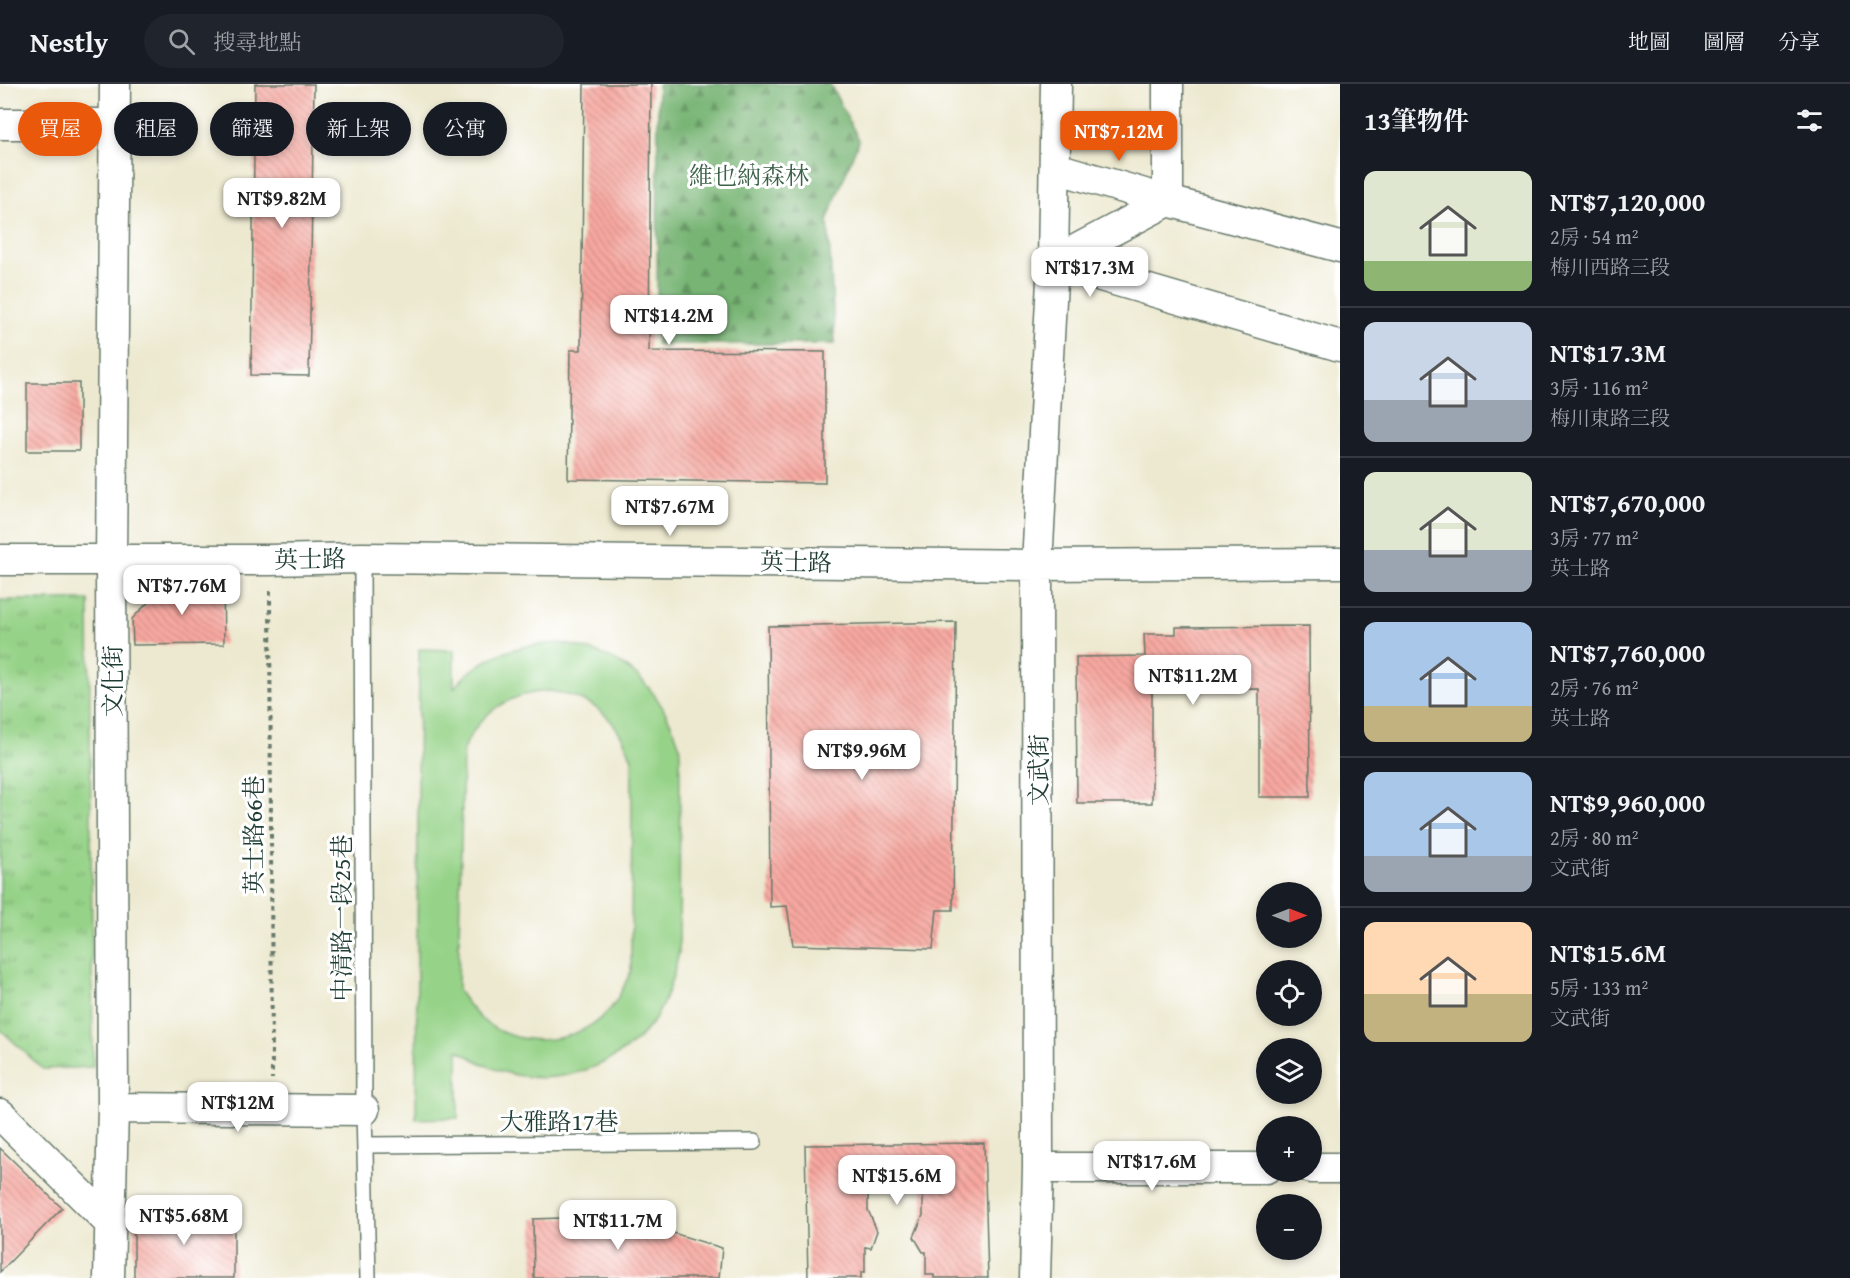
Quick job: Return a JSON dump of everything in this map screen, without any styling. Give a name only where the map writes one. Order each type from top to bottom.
[{"type":"street","name":"文化街","points":[[115,84],[115,102]]},
{"type":"street","name":"文武街","points":[[1035,1278],[1038,1168],[1037,565],[1053,262],[1056,84]]},
{"type":"street","points":[[1168,84],[1168,201]]},
{"type":"street","points":[[0,124],[114,124]]},
{"type":"street","name":"文化街","points":[[109,1278],[113,1108],[111,561],[115,156]]},
{"type":"street","points":[[1056,168],[1340,247]]},
{"type":"street","points":[[1053,262],[1168,201]]},
{"type":"street","points":[[1053,262],[1340,346]]},
{"type":"street","name":"英士路","points":[[0,561],[362,558],[1037,565],[1340,563]]},
{"type":"street","points":[[113,1108],[364,1110]]},
{"type":"street","points":[[0,1114],[111,1224]]},
{"type":"street","points":[[1038,1168],[1256,1168]]},
{"type":"street","points":[[1322,1168],[1340,1168]]},
{"type":"lane","name":"中清路一段25巷","points":[[362,558],[364,1110],[368,1278]]},
{"type":"lane","name":"大雅路17巷","points":[[365,1145],[754,1142]]},
{"type":"path","name":"英士路66巷","points":[[270,560],[272,1109]]},
{"type":"green space","name":"維也納森林","points":[[658,84],[830,84],[859,140],[828,218],[835,344],[657,344]]},
{"type":"green space","points":[[0,600],[89,600],[93,1067],[43,1069],[0,1029]]},
{"type":"green space","points":[[560,643],[583,648],[621,664],[650,689],[672,725],[680,747],[679,952],[673,977],[656,1017],[644,1033],[613,1058],[576,1073],[556,1077],[536,1077],[500,1071],[458,1050],[458,1118],[416,1119],[419,649],[454,650],[454,688],[468,673],[491,658],[513,649]],"holes":[[[550,691],[566,694],[602,712],[619,732],[632,759],[631,971],[614,1004],[598,1020],[583,1030],[566,1036],[530,1039],[513,1036],[481,1019],[458,990],[463,750],[470,736],[487,715],[508,701],[521,696]]]},
{"type":"building","points":[[255,84],[314,84],[314,102],[306,102],[306,156],[313,156],[309,376],[251,375],[254,156],[294,156],[294,102],[255,102]]},
{"type":"building","points":[[584,84],[651,84],[649,351],[825,352],[825,483],[568,479],[570,350],[581,350]]},
{"type":"building","points":[[27,383],[79,383],[79,451],[27,451]]},
{"type":"building","points":[[223,583],[224,644],[133,645],[132,619],[166,584]]},
{"type":"building","points":[[956,622],[953,910],[937,910],[933,949],[793,945],[787,906],[770,907],[768,626]]},
{"type":"building","points":[[1309,626],[1310,797],[1259,797],[1259,689],[1152,690],[1152,803],[1077,803],[1076,657],[1145,656],[1144,634],[1176,634],[1176,627]]},
{"type":"building","points":[[984,1143],[988,1278],[934,1278],[934,1275],[926,1275],[926,1252],[923,1252],[914,1237],[923,1215],[923,1164],[895,1178],[868,1170],[868,1210],[877,1231],[871,1248],[865,1247],[865,1272],[861,1272],[861,1278],[808,1278],[805,1145]]},
{"type":"building","points":[[0,1148],[62,1208],[0,1272]]},
{"type":"building","points":[[234,1213],[234,1278],[134,1278],[134,1214]]},
{"type":"building","points":[[618,1216],[722,1248],[719,1278],[534,1278],[533,1219]]}]
